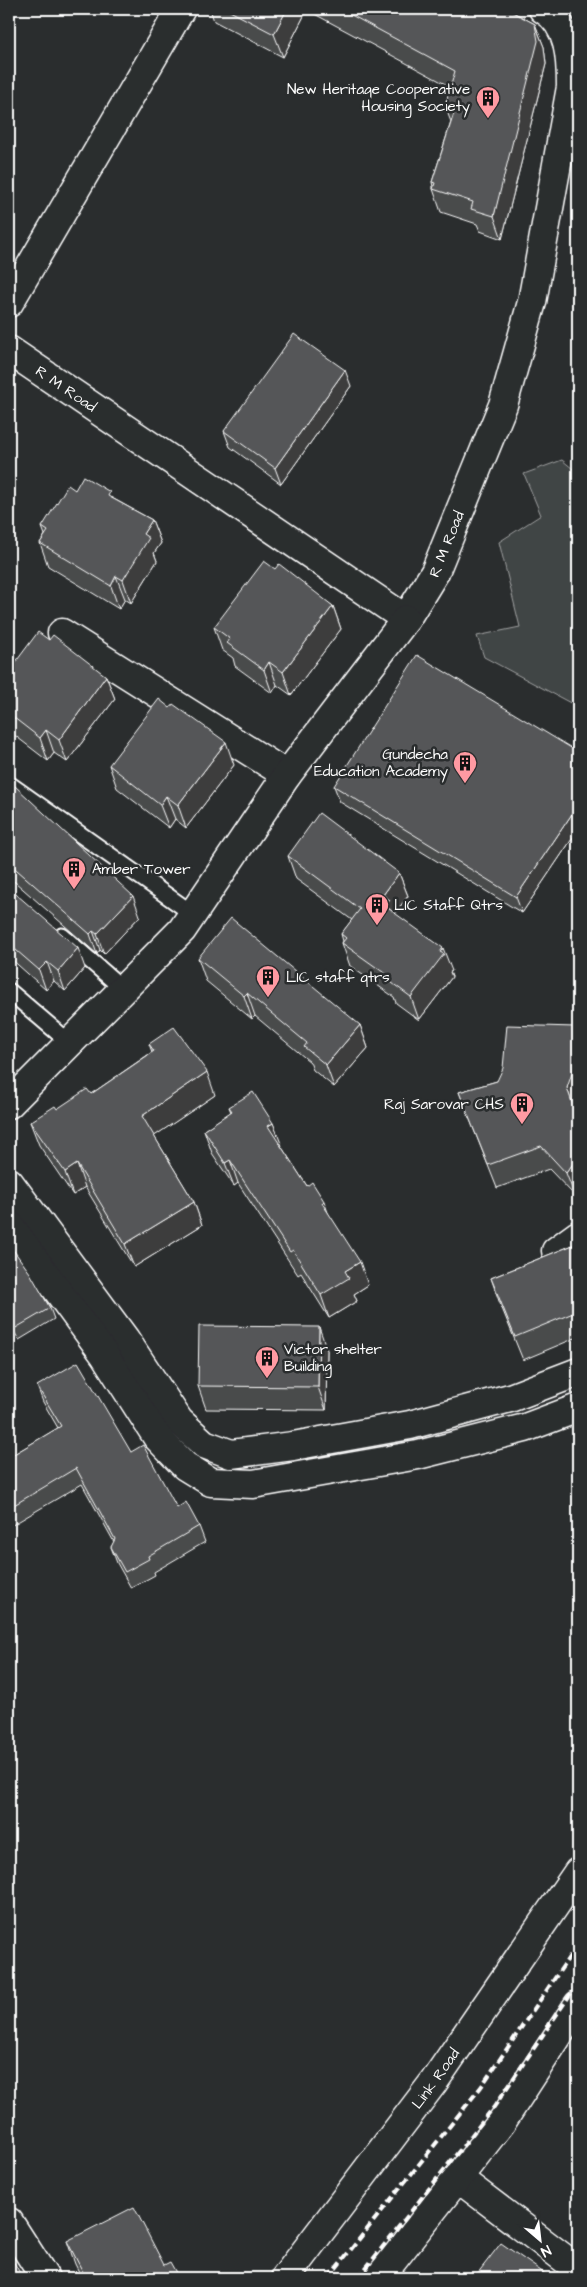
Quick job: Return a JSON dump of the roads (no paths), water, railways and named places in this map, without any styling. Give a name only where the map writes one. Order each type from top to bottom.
[{"type":"street","points":[[9,304],[181,9]]},
{"type":"street","name":"R M Road","points":[[9,350],[406,618],[435,572],[503,405],[532,302],[570,87],[571,55],[566,38],[552,14],[543,9]]},
{"type":"street","points":[[9,1104],[182,930],[287,775],[406,618]]},
{"type":"street","points":[[62,633],[287,775]]},
{"type":"street","points":[[9,1182],[125,1338],[179,1421],[204,1444],[231,1454],[293,1446],[410,1425],[510,1398],[578,1372]]},
{"type":"street","points":[[9,1224],[104,1354],[157,1437],[185,1466],[211,1482],[253,1484],[418,1455],[525,1428],[578,1408]]},
{"type":"street","points":[[556,1251],[578,1236]]},
{"type":"street","name":"Link Road","points":[[285,2278],[433,2083],[578,1872]]},
{"type":"street","points":[[379,2278],[501,2123],[578,2005]]},
{"type":"street","points":[[458,2178],[578,2269]]},
{"type":"street","points":[[9,2222],[44,2278]]},
{"type":"lane","points":[[9,784],[193,914]]},
{"type":"lane","points":[[53,928],[123,989]]},
{"type":"lane","points":[[9,991],[70,1043]]},
{"type":"railway","points":[[328,2278],[481,2087],[578,1944]]},
{"type":"railway","points":[[358,2278],[494,2107],[578,1983]]},
{"type":"place","name":"New Heritage Cooperative Housing Society","points":[[488,119]]},
{"type":"place","name":"Gundecha Education Academy","points":[[465,784]]},
{"type":"place","name":"Amber Tower","points":[[74,890]]},
{"type":"place","name":"LIC Staff Qtrs","points":[[377,926]]},
{"type":"place","name":"LIC staff qtrs","points":[[268,998]]},
{"type":"place","name":"Raj Sarovar CHS","points":[[522,1125]]},
{"type":"place","name":"Victor shelter Building","points":[[267,1379]]}]
